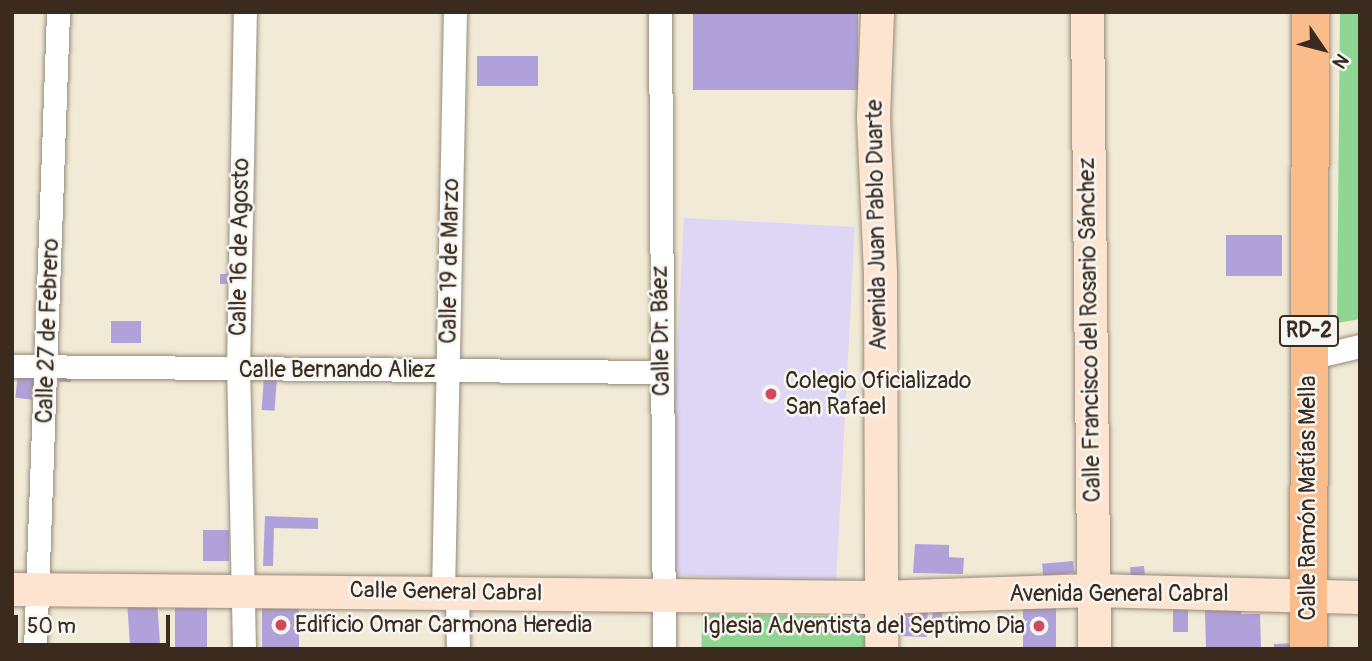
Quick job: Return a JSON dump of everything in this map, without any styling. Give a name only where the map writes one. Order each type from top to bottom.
[{"type":"main road","name":"Calle Ramón Matías Mella","points":[[1308,649],[1310,12]]},
{"type":"street","name":"Calle 27 de Febrero","points":[[35,649],[25,589],[47,367],[58,12]]},
{"type":"street","name":"Calle 16 de Agosto","points":[[244,649],[245,589],[238,370],[245,12]]},
{"type":"street","name":"Calle 19 de Marzo","points":[[455,12],[448,370],[450,593],[458,649]]},
{"type":"street","name":"Calle Dr. Báez","points":[[660,12],[661,372],[666,592],[664,649]]},
{"type":"street","name":"Avenida Juan Pablo Duarte","points":[[877,12],[873,118],[880,274],[881,649]]},
{"type":"street","name":"Calle Francisco del Rosario Sánchez","points":[[1087,12],[1094,649]]},
{"type":"street","points":[[1309,358],[1360,345]]},
{"type":"street","name":"Calle Bernando Aliez","points":[[12,366],[661,372]]},
{"type":"street","name":"Calle General Cabral","points":[[25,589],[666,592],[879,597]]},
{"type":"street","name":"Avenida General Cabral","points":[[879,597],[1093,590],[1360,597]]},
{"type":"shaded area","name":"Colegio Oficializado San Rafael","points":[[684,218],[855,227],[836,583],[665,575]]},
{"type":"green space","points":[[1340,12],[1360,12],[1360,319],[1337,323]]},
{"type":"green space","points":[[702,614],[877,617],[876,649],[701,649]]},
{"type":"building","points":[[693,12],[858,12],[858,90],[693,90]]},
{"type":"building","points":[[477,56],[538,56],[538,86],[477,86]]},
{"type":"building","points":[[1226,235],[1282,235],[1282,276],[1226,276]]},
{"type":"building","points":[[220,274],[232,274],[232,284],[220,284]]},
{"type":"building","points":[[111,321],[141,321],[141,343],[111,343]]},
{"type":"building","points":[[59,371],[72,372],[71,382],[59,382]]},
{"type":"building","points":[[18,373],[38,375],[35,400],[15,398]]},
{"type":"building","points":[[264,376],[277,377],[275,411],[262,410]]},
{"type":"building","points":[[265,516],[318,518],[318,529],[274,528],[273,566],[263,566]]},
{"type":"building","points":[[203,530],[229,530],[229,561],[203,561]]},
{"type":"building","points":[[915,544],[949,545],[949,557],[964,558],[963,574],[913,573]]},
{"type":"building","points":[[1073,561],[1074,573],[1043,576],[1042,564]]},
{"type":"building","points":[[1144,566],[1145,577],[1131,578],[1130,567]]},
{"type":"building","points":[[157,600],[160,649],[130,649],[127,602]]},
{"type":"building","points":[[175,600],[207,600],[207,649],[175,649]]},
{"type":"building","name":"Edificio Omar Carmona Heredia","points":[[262,601],[299,601],[299,649],[262,649]]},
{"type":"building","points":[[902,603],[928,604],[927,637],[901,636]]},
{"type":"building","name":"Iglesia Adventista del Septimo Dia","points":[[1023,603],[1056,603],[1056,649],[1023,649]]},
{"type":"building","points":[[933,607],[942,607],[942,624],[932,623]]},
{"type":"building","points":[[1173,607],[1188,607],[1188,632],[1173,632]]},
{"type":"building","points":[[1242,609],[1241,614],[1260,614],[1261,649],[1206,649],[1205,610]]},
{"type":"building","points":[[1301,643],[1301,649],[1274,649],[1274,644]]},
{"type":"place","name":"Colegio Oficializado San Rafael","points":[[771,394]]},
{"type":"place","name":"Edificio Omar Carmona Heredia","points":[[281,625]]},
{"type":"place","name":"Iglesia Adventista del Septimo Dia","points":[[1039,626]]}]
